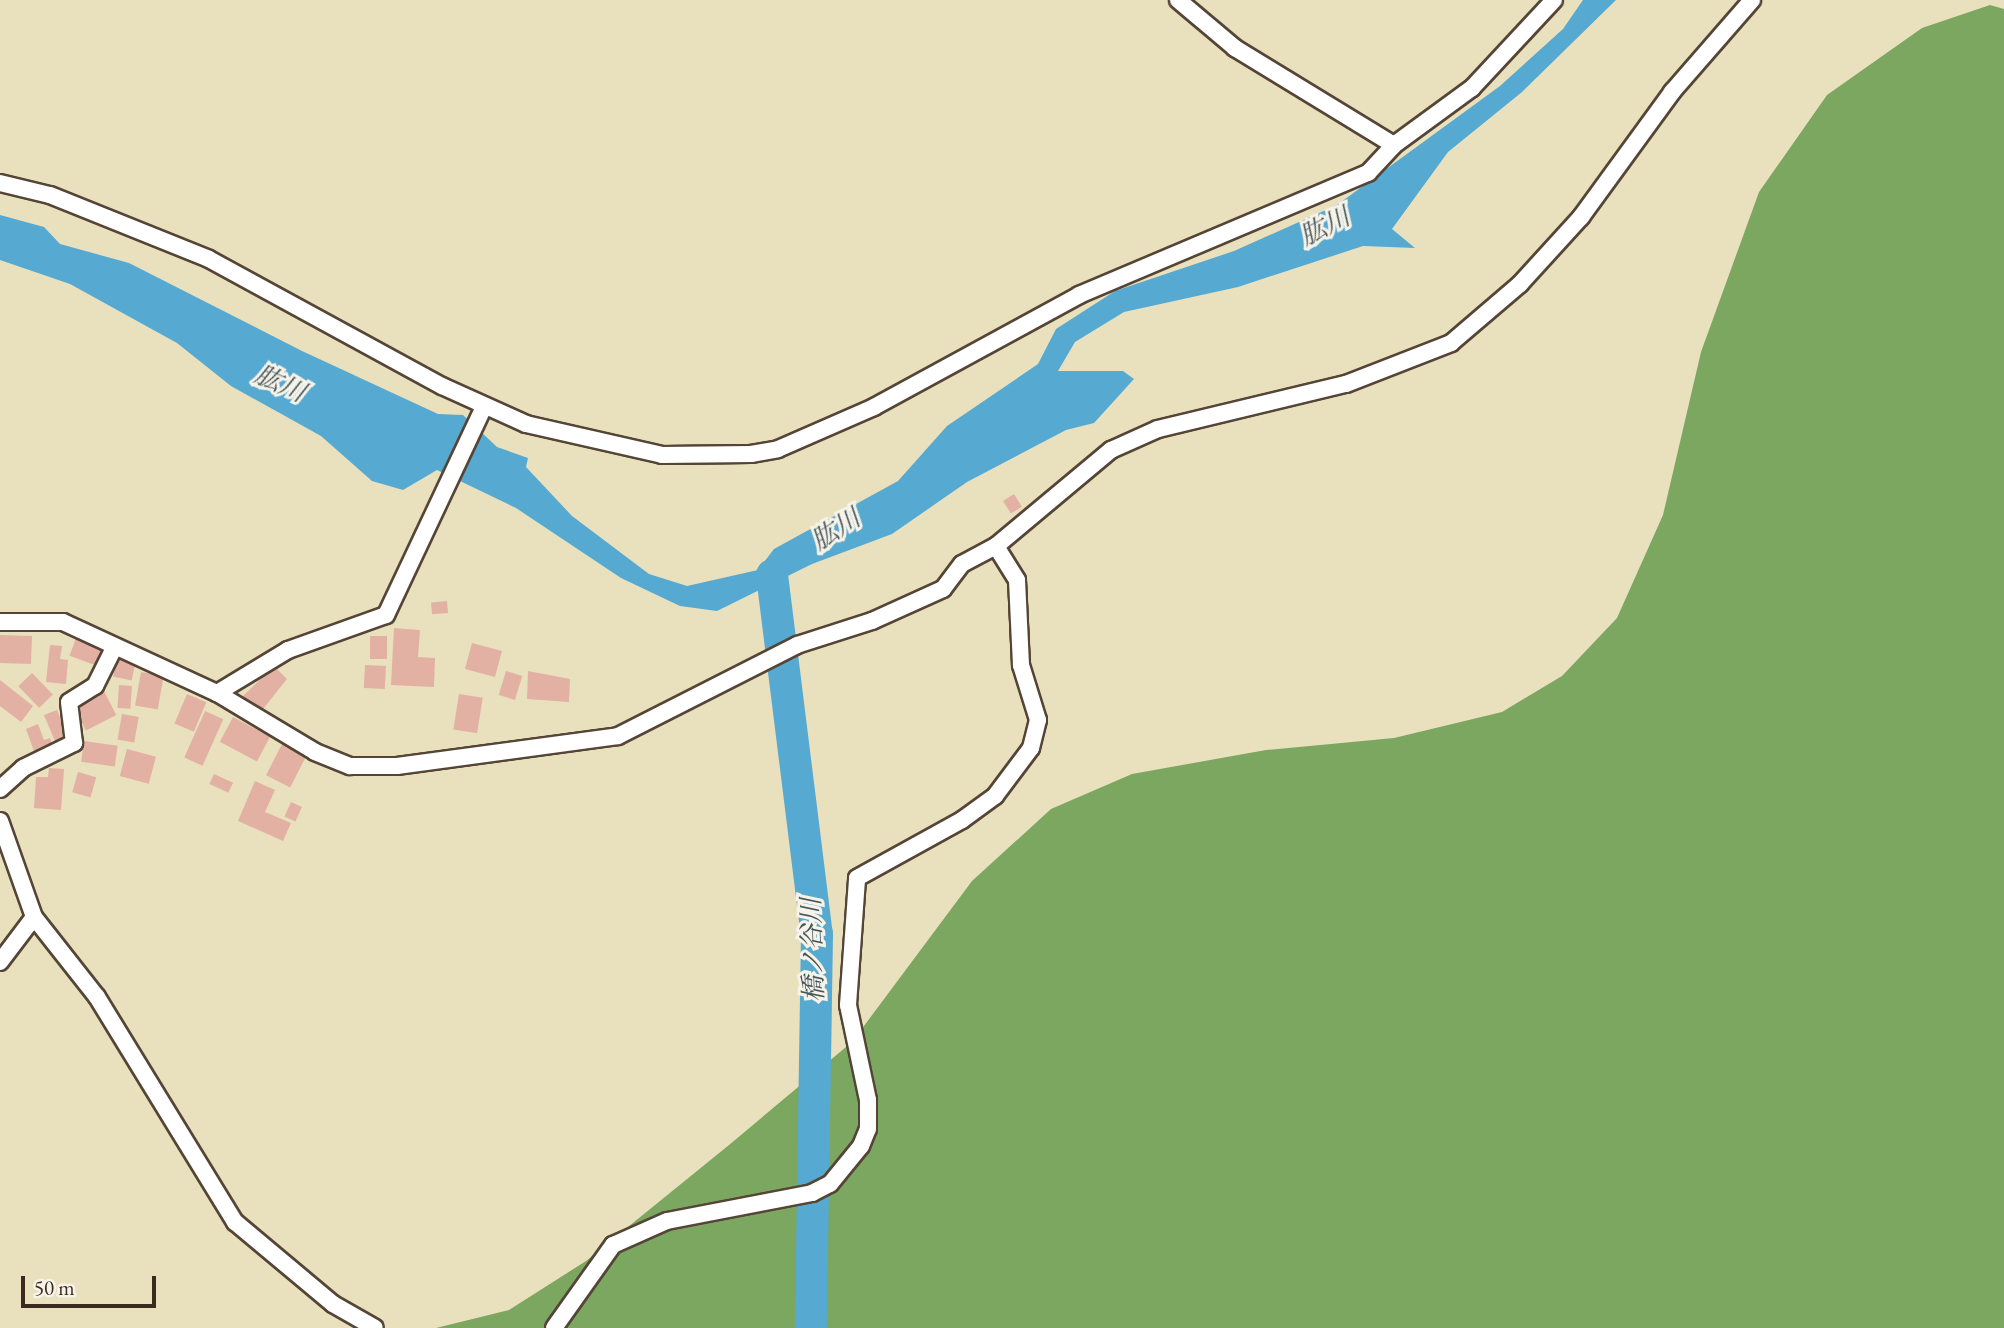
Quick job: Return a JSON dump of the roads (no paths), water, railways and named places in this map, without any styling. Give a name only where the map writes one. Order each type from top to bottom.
[{"type":"street","points":[[1178,0],[1235,48],[1394,145]]},
{"type":"street","points":[[0,183],[50,195],[209,259],[482,413],[662,456],[778,449],[874,407],[1079,295],[1368,173],[1394,145],[1472,88],[1554,0]]},
{"type":"street","points":[[0,622],[63,622],[114,648],[217,693],[315,752],[350,766],[397,766],[618,736],[703,696],[797,645],[872,621],[943,589],[962,564],[996,546],[1111,450],[1158,429],[1346,384],[1451,343],[1476,326],[1581,217],[1672,92],[1752,0]]},
{"type":"street","points":[[217,693],[288,650],[386,615],[482,413]]},
{"type":"street","points":[[554,1328],[613,1245],[667,1221],[812,1193],[830,1184],[861,1146],[868,1129],[868,1100],[848,1005],[857,877],[962,820],[995,796],[1031,748],[1038,720],[1021,664],[1017,580],[996,546]]},
{"type":"street","points":[[0,789],[23,768],[74,743],[69,702],[95,686],[114,648]]},
{"type":"street","points":[[0,821],[34,917],[97,997],[235,1222],[333,1304],[375,1328]]},
{"type":"street","points":[[0,961],[34,917]]},
{"type":"water","name":"肱川","points":[[1583,0],[1616,0],[1522,92],[1448,152],[1392,229],[1415,248],[1363,246],[1238,287],[1124,312],[1075,342],[1058,371],[1123,371],[1134,379],[1094,423],[1066,430],[967,482],[892,534],[812,564],[717,611],[680,606],[621,578],[516,508],[437,470],[403,490],[372,481],[321,436],[231,386],[177,343],[70,284],[0,260],[0,215],[44,227],[60,244],[129,263],[302,351],[438,414],[463,415],[497,447],[528,458],[526,467],[572,516],[649,574],[687,586],[758,570],[774,549],[898,481],[947,426],[1038,364],[1056,329],[1115,291],[1234,251],[1337,205],[1500,86],[1563,29]]},
{"type":"waterway","name":"橋ノ谷川","points":[[772,575],[817,934],[811,1328]]}]
